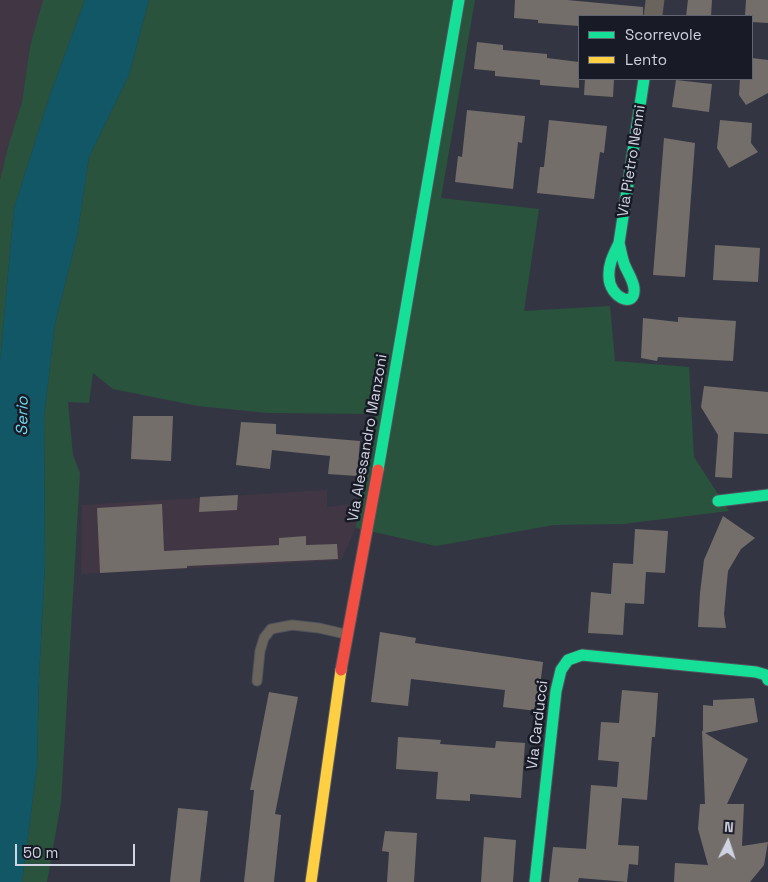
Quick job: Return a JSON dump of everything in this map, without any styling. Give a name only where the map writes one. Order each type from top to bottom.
[{"type":"street","name":"Via Alessandro Manzoni","points":[[311,882],[342,661],[374,492],[459,0]]},
{"type":"street","points":[[653,15],[655,0]]},
{"type":"street","name":"Via Pietro Nenni","points":[[619,243],[644,80]]},
{"type":"street","points":[[718,501],[768,495]]},
{"type":"street","name":"Via Carducci","points":[[535,882],[556,691],[561,670],[568,660],[582,655],[732,669],[766,675],[768,680]]},
{"type":"lane","points":[[257,681],[260,651],[264,638],[271,629],[292,624],[347,634]]},
{"type":"shaded area","points":[[0,0],[43,0],[30,46],[22,102],[0,180]]},
{"type":"shaded area","points":[[327,490],[327,507],[358,503],[356,528],[341,560],[81,574],[82,505]]},
{"type":"green space","points":[[43,0],[85,0],[50,95],[14,208],[0,362],[0,180],[22,102],[30,46]]},
{"type":"green space","points":[[149,0],[475,0],[441,198],[539,209],[524,311],[610,306],[615,361],[689,367],[694,457],[729,511],[623,524],[554,525],[436,546],[356,528],[358,503],[376,414],[268,413],[198,406],[113,389],[93,373],[89,403],[68,402],[73,455],[80,473],[61,803],[47,882],[22,882],[37,767],[39,678],[45,564],[44,417],[55,324],[77,237],[89,157],[129,75]]},
{"type":"water","name":"Serio","points":[[85,0],[149,0],[129,75],[89,157],[77,237],[55,324],[44,417],[45,564],[39,678],[37,767],[22,882],[0,882],[0,362],[14,208],[50,95]]},
{"type":"building","points":[[515,0],[567,0],[643,7],[643,15],[578,15],[578,26],[538,23],[538,20],[514,18]]},
{"type":"building","points":[[688,0],[712,0],[711,15],[686,15]]},
{"type":"building","points":[[746,0],[768,0],[768,23],[753,22],[753,15],[745,15]]},
{"type":"building","points":[[477,42],[503,45],[503,50],[547,54],[547,58],[578,62],[579,88],[540,85],[540,80],[495,76],[495,71],[474,69]]},
{"type":"building","points":[[753,58],[768,60],[768,93],[746,105],[739,95],[740,80],[753,80]]},
{"type":"building","points":[[585,80],[614,80],[613,97],[584,95]]},
{"type":"building","points":[[676,80],[712,84],[709,112],[672,107]]},
{"type":"building","points":[[467,110],[525,116],[522,143],[518,142],[513,189],[455,182],[458,156],[462,157]]},
{"type":"building","points":[[549,120],[607,126],[604,153],[600,152],[594,199],[537,193],[540,167],[544,167]]},
{"type":"building","points":[[720,120],[752,123],[751,143],[758,152],[729,168],[717,148]]},
{"type":"building","points":[[664,138],[695,143],[685,277],[653,275]]},
{"type":"building","points":[[715,245],[760,248],[758,282],[713,280]]},
{"type":"building","points":[[678,317],[736,321],[733,361],[658,357],[657,361],[641,358],[643,318],[678,322]]},
{"type":"building","points":[[704,386],[768,392],[768,434],[734,432],[732,478],[715,477],[718,435],[701,407]]},
{"type":"building","points":[[133,416],[173,416],[171,461],[131,459]]},
{"type":"building","points":[[241,422],[276,424],[276,434],[360,441],[357,476],[328,474],[330,456],[272,450],[270,469],[236,465]]},
{"type":"building","points":[[238,495],[237,510],[199,512],[200,497]]},
{"type":"building","points":[[162,504],[164,551],[279,545],[279,538],[306,536],[306,545],[337,544],[338,559],[187,566],[187,568],[100,573],[97,508]]},
{"type":"building","points":[[723,516],[755,538],[741,549],[728,571],[724,614],[726,628],[698,627],[704,560]]},
{"type":"building","points":[[635,529],[668,531],[665,573],[646,572],[644,604],[625,603],[623,635],[588,633],[591,592],[611,594],[613,563],[633,564]]},
{"type":"building","points":[[380,632],[416,638],[415,643],[543,662],[537,711],[503,707],[505,690],[411,679],[408,706],[371,702]]},
{"type":"building","points":[[622,690],[658,693],[655,737],[652,737],[647,800],[622,798],[618,845],[639,846],[638,865],[629,864],[627,882],[579,878],[578,882],[549,882],[553,847],[586,849],[591,785],[617,787],[619,762],[598,760],[601,722],[619,723]]},
{"type":"building","points":[[269,692],[298,697],[275,814],[281,815],[274,882],[244,882],[254,790],[250,790]]},
{"type":"building","points":[[754,698],[758,722],[705,733],[748,759],[727,804],[744,804],[742,846],[768,842],[764,865],[750,882],[674,882],[675,863],[708,865],[698,829],[700,804],[705,804],[702,731],[703,705],[713,706],[713,700]]},
{"type":"building","points":[[398,737],[441,740],[440,744],[495,748],[496,741],[525,743],[521,798],[470,794],[470,801],[436,799],[438,772],[396,769]]},
{"type":"building","points":[[178,808],[208,811],[200,882],[170,882]]},
{"type":"building","points":[[385,831],[417,833],[414,882],[387,882],[389,852],[382,851]]},
{"type":"building","points":[[484,837],[516,840],[513,882],[481,882]]},
{"type":"traffic: fast","points":[[378,470],[459,0]]},
{"type":"traffic: fast","points":[[619,243],[644,80]]},
{"type":"traffic: fast","points":[[619,243],[624,263],[634,288],[634,295],[627,299],[617,295],[610,284],[609,268],[619,243]]},
{"type":"traffic: fast","points":[[718,501],[768,495]]},
{"type":"traffic: fast","points":[[535,882],[556,691],[561,670],[568,660],[582,655],[756,672],[766,675],[768,680]]},
{"type":"traffic: slow","points":[[311,882],[341,670]]},
{"type":"traffic: jam","points":[[341,670],[378,470]]}]
